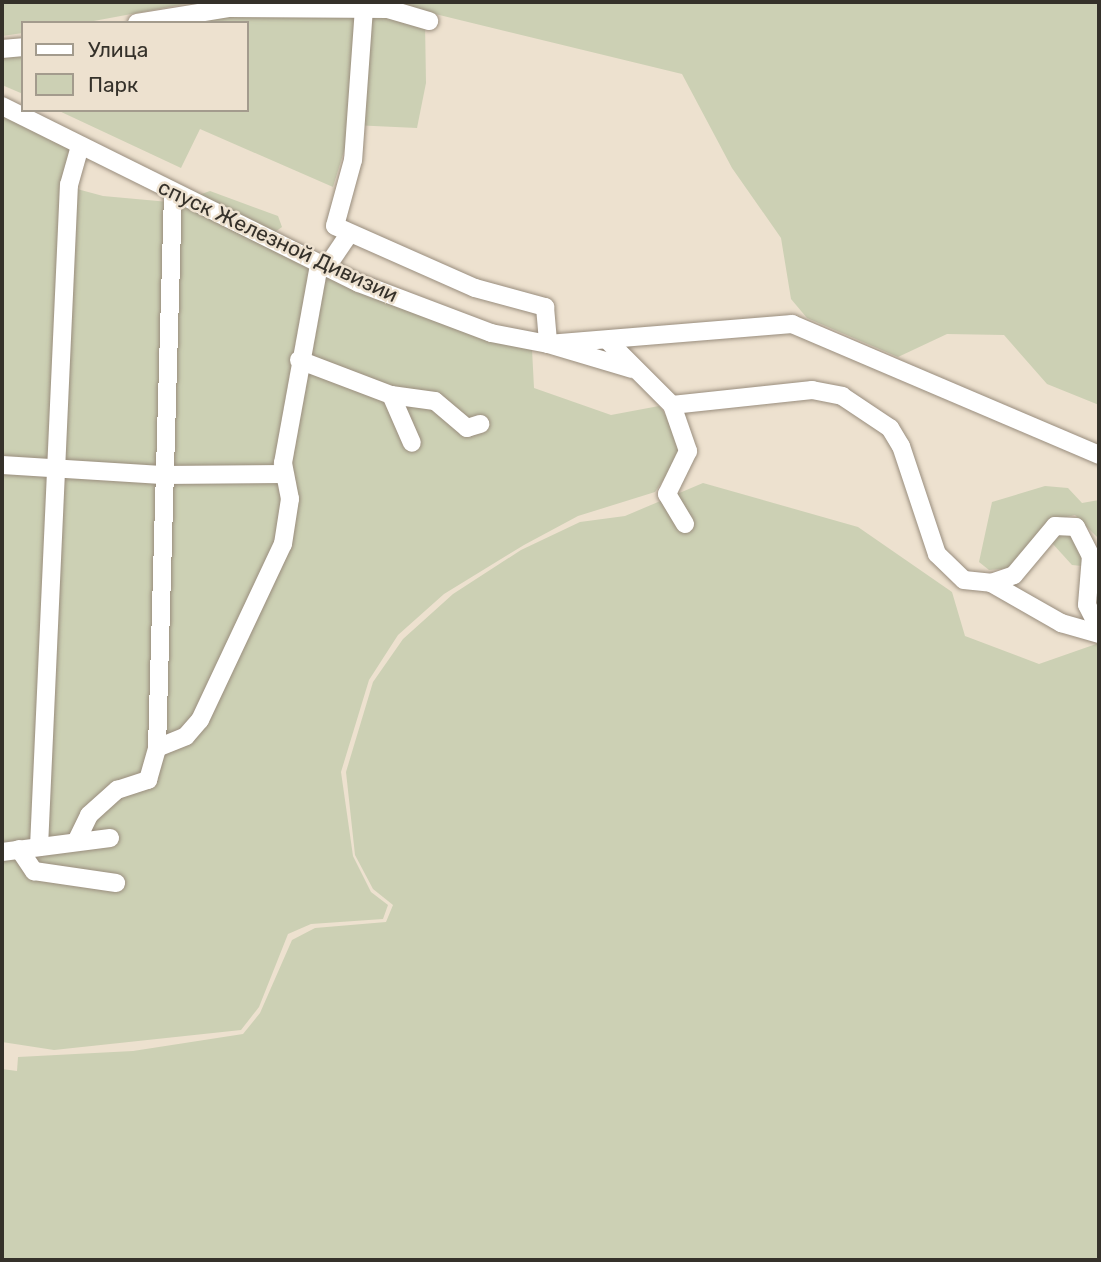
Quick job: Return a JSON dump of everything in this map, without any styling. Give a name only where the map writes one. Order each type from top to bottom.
[{"type":"lane","points":[[149,21],[230,8],[364,8],[429,21]]},
{"type":"lane","points":[[364,8],[353,160],[335,226],[475,288],[545,306],[548,344],[632,369]]},
{"type":"lane","points":[[2,49],[21,47]]},
{"type":"lane","name":"спуск Железной Дивизии","points":[[2,106],[322,266],[491,333],[548,344],[792,324],[1099,455]]},
{"type":"lane","points":[[38,847],[68,185],[80,146]]},
{"type":"lane","points":[[76,842],[89,815],[117,790],[148,780],[157,748],[162,475],[173,192]]},
{"type":"lane","points":[[157,748],[187,736],[200,720],[224,659],[268,583],[289,521],[283,474],[299,360],[322,266],[349,233]]},
{"type":"lane","points":[[607,340],[632,369],[672,405],[688,451],[667,494],[685,524]]},
{"type":"lane","points":[[299,360],[391,396],[435,401],[458,424],[480,424]]},
{"type":"lane","points":[[672,405],[812,390],[842,396],[890,428],[901,446],[947,570],[991,583],[1061,623],[1099,631]]},
{"type":"lane","points":[[391,396],[412,443]]},
{"type":"lane","points":[[2,465],[55,466],[162,475],[283,474]]},
{"type":"lane","points":[[991,583],[1023,569],[1055,526],[1076,527],[1091,556],[1087,606],[1099,631]]},
{"type":"lane","points":[[10,851],[110,838]]},
{"type":"lane","points":[[10,851],[34,871],[116,883]]},
{"type":"green space","points":[[2,2],[196,2],[94,21],[21,21],[21,33],[2,36]]},
{"type":"green space","points":[[386,2],[1099,2],[1099,405],[1047,384],[1004,335],[947,334],[898,357],[807,318],[791,299],[781,238],[732,168],[682,74]]},
{"type":"green space","points":[[236,11],[386,12],[425,22],[426,83],[417,128],[352,125],[333,187],[200,129],[181,168],[61,112],[248,112],[248,21],[178,21]]},
{"type":"green space","points":[[21,54],[21,93],[2,85],[2,58]]},
{"type":"green space","points":[[2,113],[74,151],[66,186],[103,196],[180,203],[532,349],[534,388],[611,415],[659,406],[688,444],[655,492],[578,516],[524,545],[444,594],[398,635],[369,680],[341,772],[353,856],[371,892],[388,905],[383,919],[311,924],[288,934],[259,1007],[241,1030],[54,1050],[2,1042]]},
{"type":"green space","points":[[210,191],[278,216],[282,227],[275,232],[196,196]]},
{"type":"green space","points":[[703,483],[858,527],[952,592],[965,636],[1039,664],[1099,643],[1099,1260],[2,1260],[2,1069],[17,1071],[18,1057],[133,1051],[243,1034],[260,1013],[292,940],[315,928],[386,922],[393,905],[373,889],[355,855],[346,772],[373,682],[403,639],[453,594],[521,550],[580,522],[625,516]]},
{"type":"green space","points":[[1045,486],[1068,488],[1082,503],[1099,500],[1099,613],[1097,537],[1075,515],[1054,520],[1013,568],[989,570],[979,562],[992,502]]},
{"type":"green space","points":[[1065,529],[1084,548],[1082,566],[1072,565],[1052,543]]}]
